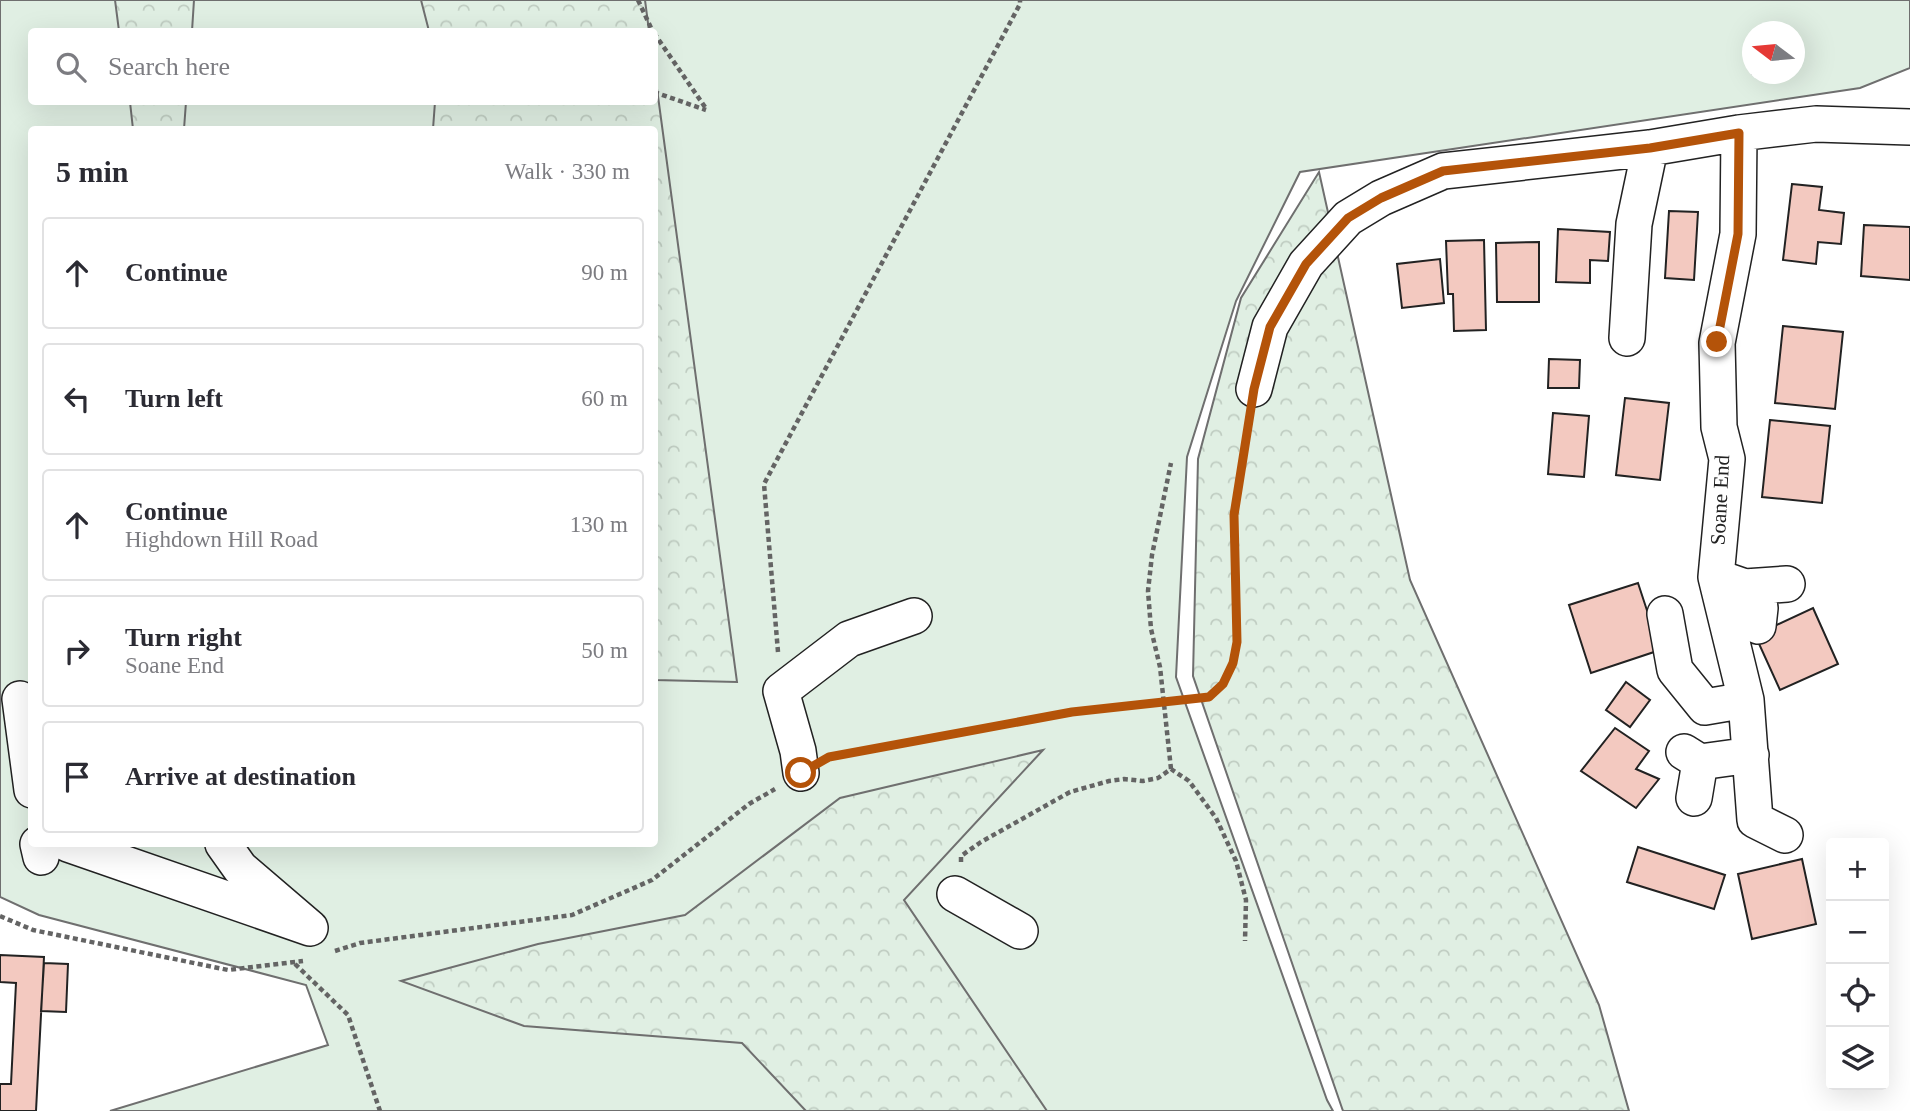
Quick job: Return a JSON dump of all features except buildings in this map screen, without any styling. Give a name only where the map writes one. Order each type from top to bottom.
[{"type":"street","points":[[1254,389],[1270,327],[1306,264],[1348,218],[1381,198],[1443,171],[1650,148],[1739,133],[1816,124],[1910,127]]},
{"type":"street","name":"Soane End","points":[[1739,133],[1738,234],[1717,342],[1718,427],[1727,459],[1730,582],[1746,700],[1755,820],[1785,835]]},
{"type":"street","points":[[1627,338],[1634,225],[1650,148]]},
{"type":"street","points":[[1730,582],[1787,584]]},
{"type":"street","points":[[1730,582],[1760,608],[1758,625]]},
{"type":"street","points":[[1665,614],[1675,670],[1705,707],[1746,700]]},
{"type":"street","points":[[801,773],[798,751],[781,691],[849,639],[914,616]]},
{"type":"street","points":[[20,699],[28,760]]},
{"type":"street","points":[[1694,797],[1692,757],[1751,755]]},
{"type":"street","points":[[49,848],[310,928],[240,868],[225,847]]},
{"type":"street","points":[[958,896],[1020,931]]},
{"type":"path","points":[[638,0],[652,28]]},
{"type":"path","points":[[781,691],[764,484],[1014,17],[1020,0]]},
{"type":"path","points":[[658,38],[707,110],[658,93]]},
{"type":"path","points":[[334,951],[360,943],[572,915],[653,880],[749,804],[829,757],[1072,712],[1209,697],[1223,684],[1233,663],[1237,642],[1234,515],[1254,389]]},
{"type":"path","points":[[1171,463],[1152,555],[1148,591],[1160,667],[1171,769]]},
{"type":"path","points":[[958,896],[961,856],[981,842],[1070,792],[1109,781],[1158,778],[1171,769]]},
{"type":"path","points":[[1171,769],[1189,781],[1216,818],[1236,861],[1245,901],[1245,941]]},
{"type":"path","points":[[0,916],[33,930],[228,970],[295,964],[308,960]]},
{"type":"path","points":[[295,964],[348,1015],[380,1111]]},
{"type":"green space","points":[[0,0],[1910,0],[1910,68],[1860,88],[1300,172],[1236,301],[1187,457],[1176,677],[1333,1111],[110,1111],[328,1045],[306,985],[39,915],[0,897]]},
{"type":"green space","points":[[115,0],[194,0],[192,28],[119,28]]},
{"type":"green space","points":[[421,0],[645,0],[649,28],[428,28]]},
{"type":"green space","points":[[658,96],[737,682],[658,680],[658,126],[433,126],[435,105],[658,105]]},
{"type":"green space","points":[[130,105],[186,105],[184,126],[133,126]]},
{"type":"green space","points":[[1319,172],[1410,580],[1599,1005],[1629,1111],[1343,1111],[1193,676],[1198,459],[1241,298]]},
{"type":"green space","points":[[1043,750],[904,900],[1047,1111],[806,1111],[742,1043],[524,1026],[401,981],[538,944],[685,915],[840,798]]},
{"type":"route","points":[[801,773],[829,757],[1072,712],[1209,697],[1223,684],[1233,663],[1237,642],[1234,515],[1254,389],[1270,327],[1306,264],[1348,218],[1381,198],[1443,171],[1650,148],[1739,133],[1738,234],[1717,342]]}]
